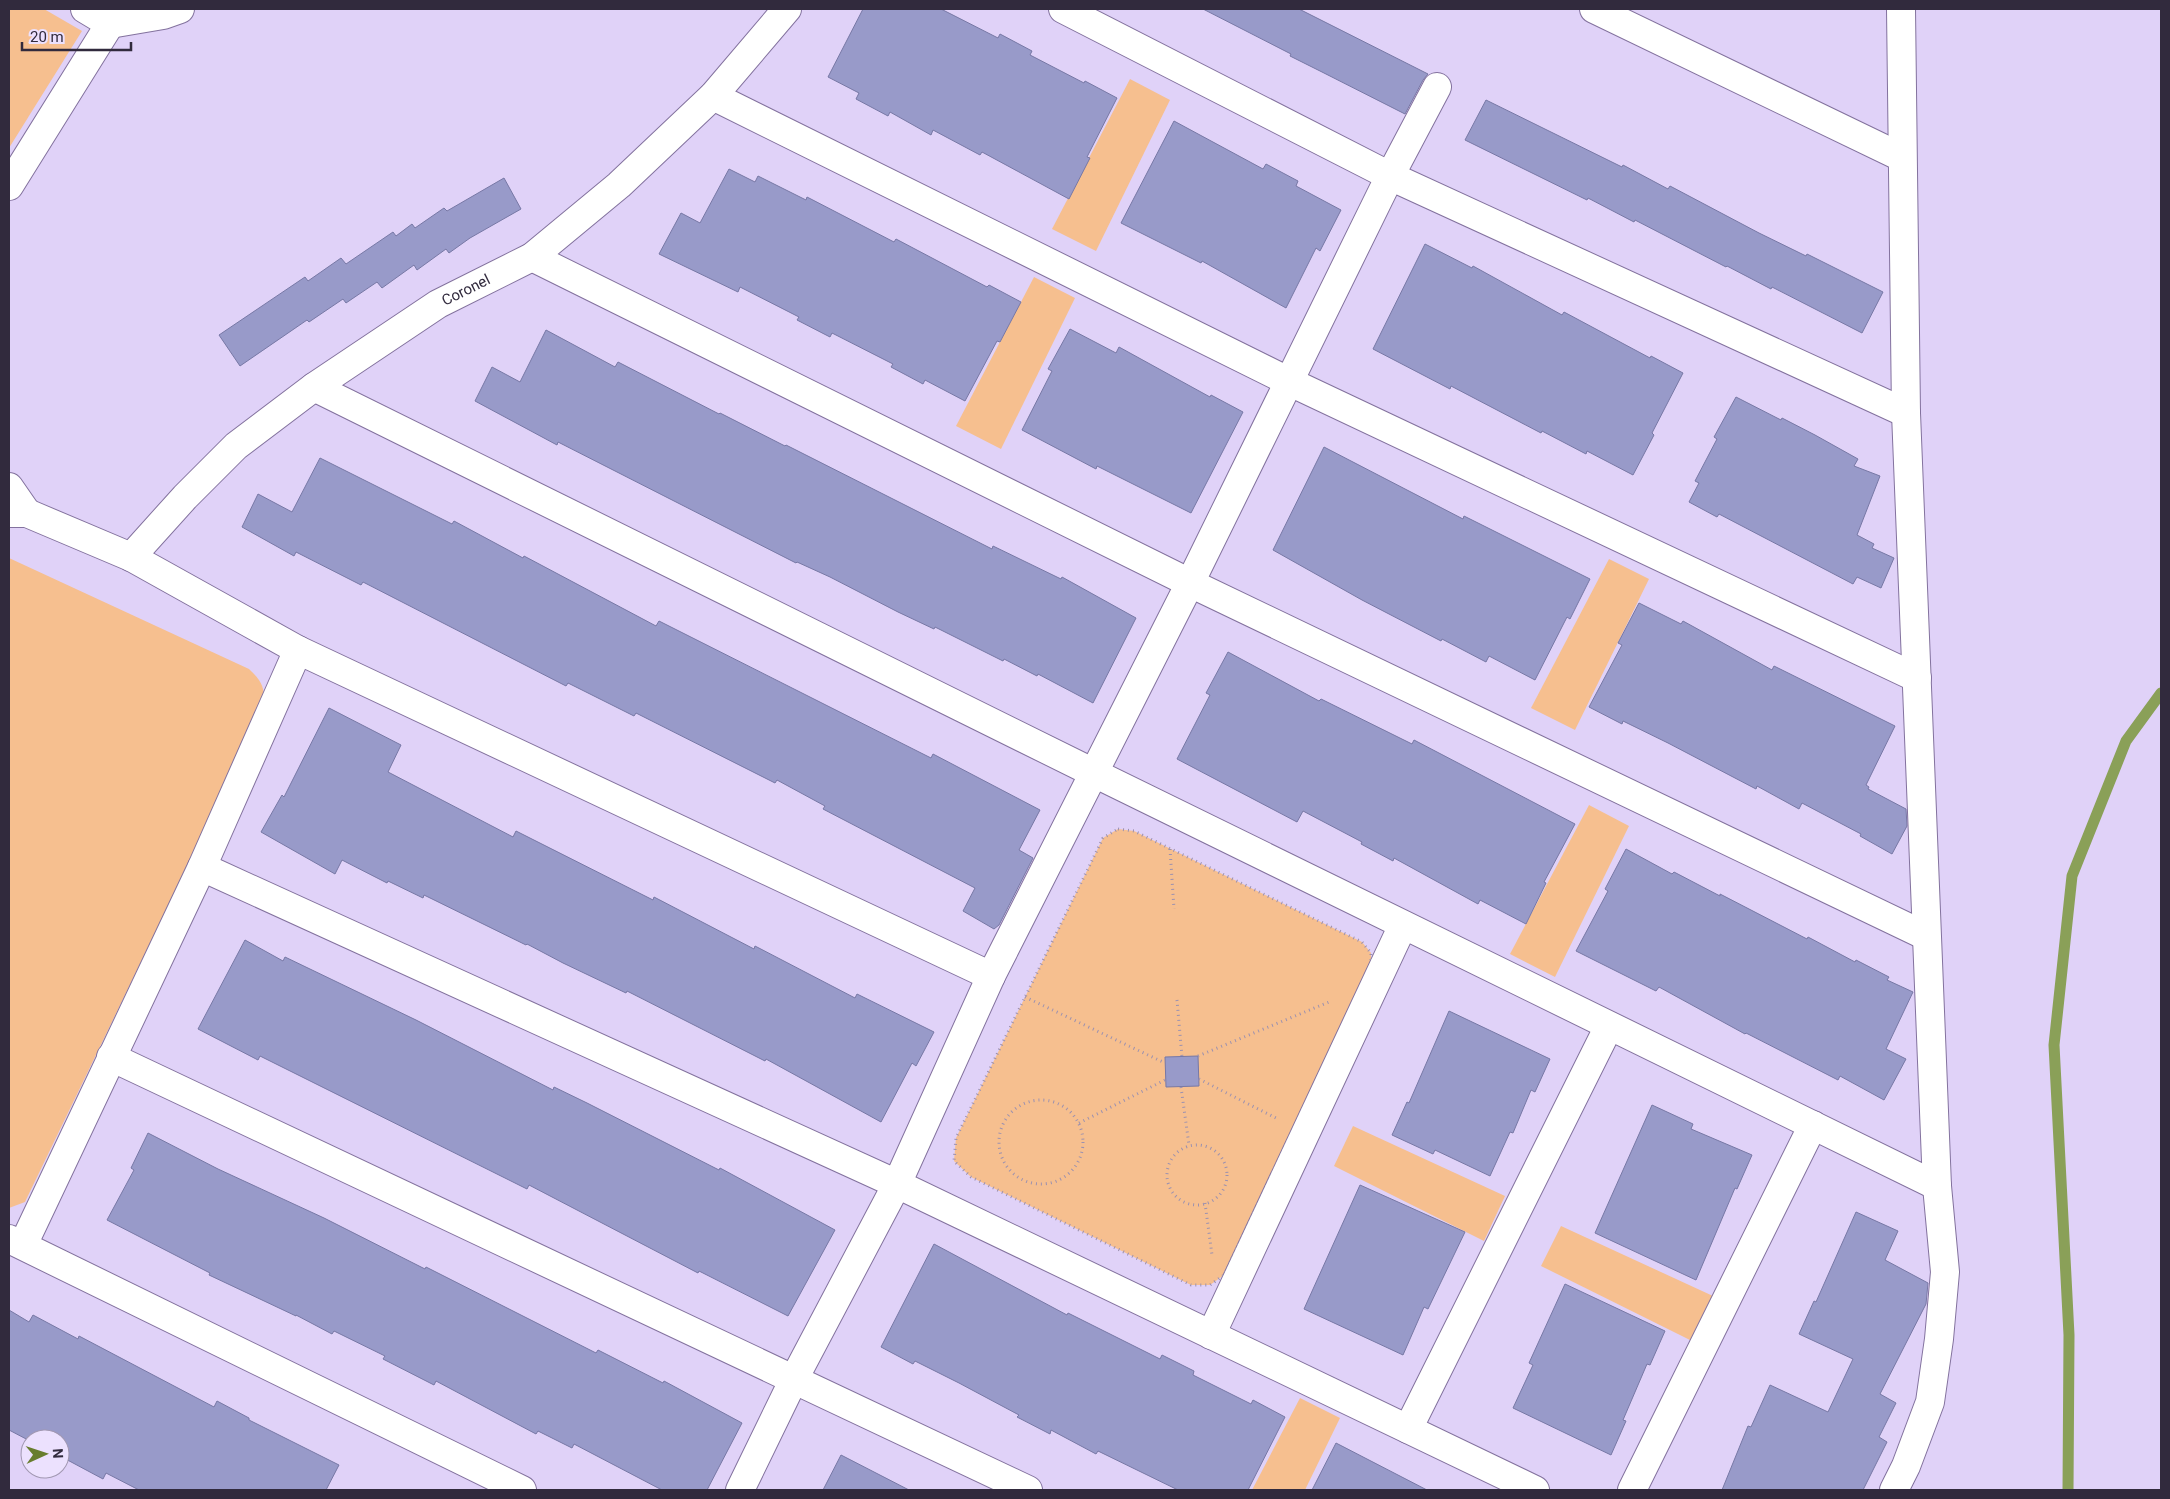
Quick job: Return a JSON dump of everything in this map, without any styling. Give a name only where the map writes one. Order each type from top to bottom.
[{"type":"street","points":[[85,9],[110,24],[162,15],[180,9]]},
{"type":"street","name":"Coronel","points":[[132,557],[185,497],[236,446],[314,388],[438,304],[532,257],[619,185],[713,96],[787,9]]},
{"type":"street","points":[[1063,9],[1390,176],[1906,413]]},
{"type":"street","points":[[1594,9],[1902,157]]},
{"type":"street","points":[[1894,1490],[1906,1466],[1930,1402],[1939,1339],[1945,1272],[1937,1186],[1906,413],[1901,9]]},
{"type":"street","points":[[9,186],[110,24]]},
{"type":"street","points":[[740,1490],[794,1379],[897,1184],[991,976],[1190,583],[1390,176],[1437,87]]},
{"type":"street","points":[[713,96],[1290,382],[1917,678]]},
{"type":"street","points":[[532,257],[1190,583],[1926,936]]},
{"type":"street","points":[[314,388],[1937,1186]]},
{"type":"street","points":[[9,487],[18,513],[132,557],[298,650],[991,976]]},
{"type":"street","points":[[298,650],[202,867],[112,1057],[16,1242],[522,1490]]},
{"type":"street","points":[[202,867],[897,1184],[1535,1490]]},
{"type":"street","points":[[1211,1335],[1403,925]]},
{"type":"street","points":[[1408,1429],[1609,1026]]},
{"type":"street","points":[[112,1057],[1028,1490]]},
{"type":"street","points":[[1632,1490],[1813,1125]]},
{"type":"path","points":[[1118,829],[1134,830],[1170,849],[1362,942],[1371,953],[1371,966],[1224,1275],[1210,1285],[1191,1285],[971,1177],[954,1161],[956,1138],[1103,838],[1118,829]]},
{"type":"path","points":[[1170,849],[1174,909]]},
{"type":"path","points":[[1351,993],[1360,990]]},
{"type":"path","points":[[1025,997],[1165,1064]]},
{"type":"path","points":[[1177,1000],[1182,1057]]},
{"type":"path","points":[[1198,1056],[1333,1001]]},
{"type":"path","points":[[1199,1079],[1277,1119]]},
{"type":"path","points":[[1079,1123],[1165,1080]]},
{"type":"path","points":[[1181,1087],[1189,1145]]},
{"type":"path","points":[[1040,1099],[1058,1103],[1070,1111],[1079,1123],[1084,1144],[1080,1160],[1072,1171],[1058,1180],[1044,1184],[1025,1180],[1010,1169],[1004,1160],[1000,1147],[1001,1130],[1012,1112],[1024,1104],[1040,1099]]},
{"type":"path","points":[[1285,1123],[1294,1128]]},
{"type":"path","points":[[1198,1144],[1213,1149],[1220,1154],[1226,1166],[1227,1175],[1224,1187],[1214,1199],[1206,1203],[1194,1205],[1181,1200],[1168,1185],[1169,1164],[1178,1151],[1189,1145],[1198,1144]]},
{"type":"path","points":[[1206,1203],[1213,1262]]},
{"type":"path","points":[[1214,1272],[1216,1281]]},
{"type":"shaded area","points":[[9,9],[44,9],[82,31],[9,148]]},
{"type":"shaded area","points":[[1130,79],[1170,100],[1096,251],[1052,229]]},
{"type":"shaded area","points":[[1034,277],[1075,298],[1001,449],[956,426]]},
{"type":"shaded area","points":[[9,558],[249,669],[260,682],[263,690],[264,707],[25,1202],[9,1208]]},
{"type":"shaded area","points":[[1609,559],[1649,579],[1575,730],[1531,708]]},
{"type":"shaded area","points":[[1589,805],[1629,826],[1555,977],[1510,954]]},
{"type":"shaded area","points":[[1118,829],[1134,831],[1362,942],[1371,953],[1371,966],[1224,1275],[1210,1285],[1191,1285],[971,1177],[954,1161],[956,1138],[1103,838]]},
{"type":"shaded area","points":[[1353,1126],[1505,1196],[1484,1241],[1334,1166]]},
{"type":"shaded area","points":[[1561,1226],[1713,1296],[1692,1341],[1541,1266]]},
{"type":"shaded area","points":[[1300,1398],[1340,1418],[1305,1490],[1252,1490]]},
{"type":"building","points":[[863,9],[941,9],[998,38],[1000,34],[1032,51],[1030,55],[1117,98],[1087,157],[1090,158],[1069,199],[982,152],[980,155],[933,130],[931,135],[890,112],[888,116],[856,99],[859,93],[828,77]]},
{"type":"building","points":[[1203,9],[1299,9],[1428,74],[1405,114],[1290,56],[1291,54]]},
{"type":"building","points":[[1486,100],[1622,167],[1623,165],[1668,189],[1670,186],[1759,233],[1806,256],[1807,254],[1883,292],[1862,333],[1772,287],[1771,289],[1726,267],[1635,220],[1634,222],[1588,198],[1587,200],[1465,140]]},
{"type":"building","points":[[1174,121],[1263,169],[1266,164],[1298,181],[1296,186],[1341,210],[1320,251],[1316,248],[1286,308],[1202,261],[1201,263],[1121,223]]},
{"type":"building","points":[[729,169],[755,182],[758,176],[806,200],[807,197],[894,242],[896,239],[987,287],[989,285],[1021,302],[1000,342],[997,341],[965,401],[925,380],[923,384],[891,367],[893,364],[832,333],[830,337],[797,320],[799,317],[740,287],[738,292],[659,254],[681,213],[700,223]]},
{"type":"building","points":[[504,178],[521,209],[470,238],[449,253],[446,249],[417,270],[414,265],[382,288],[377,282],[346,303],[343,299],[309,322],[307,320],[240,366],[219,335],[305,277],[308,281],[341,258],[346,264],[393,232],[396,236],[412,224],[415,228],[444,208],[447,211]]},
{"type":"building","points":[[1425,244],[1472,268],[1473,266],[1562,315],[1564,312],[1650,358],[1651,356],[1683,373],[1633,475],[1587,451],[1586,454],[1542,431],[1541,433],[1451,386],[1450,389],[1373,349]]},
{"type":"building","points":[[1070,329],[1116,353],[1119,347],[1210,397],[1211,395],[1243,412],[1191,513],[1097,466],[1096,469],[1022,430],[1052,371],[1048,369]]},
{"type":"building","points":[[546,330],[615,367],[618,362],[992,549],[993,546],[1061,579],[1062,577],[1136,618],[1093,703],[1038,674],[1037,676],[1004,659],[1003,661],[935,627],[934,629],[898,612],[830,577],[796,563],[558,442],[557,445],[475,401],[492,367],[520,382]]},
{"type":"building","points":[[1736,397],[1815,435],[1858,459],[1854,466],[1880,476],[1857,535],[1874,544],[1872,548],[1894,558],[1881,588],[1857,577],[1853,584],[1719,514],[1717,517],[1689,502],[1699,483],[1695,481],[1717,439],[1714,437]]},
{"type":"building","points":[[1324,447],[1463,519],[1464,516],[1590,579],[1570,619],[1567,617],[1535,680],[1489,656],[1486,662],[1442,639],[1441,641],[1362,600],[1273,550]]},
{"type":"building","points":[[320,458],[452,524],[454,521],[523,558],[524,556],[656,626],[659,621],[931,758],[933,754],[1040,810],[1019,850],[1033,858],[999,925],[994,929],[963,911],[975,888],[823,809],[825,806],[777,780],[775,783],[636,713],[634,716],[568,683],[566,686],[363,582],[361,585],[296,552],[294,556],[242,527],[258,494],[292,512]]},
{"type":"building","points":[[1639,603],[1681,624],[1683,621],[1772,670],[1774,666],[1895,726],[1866,785],[1869,787],[1868,789],[1906,809],[1907,826],[1892,854],[1860,836],[1861,834],[1802,803],[1799,809],[1757,786],[1756,789],[1668,743],[1623,721],[1622,724],[1589,707],[1622,645],[1618,643]]},
{"type":"building","points":[[1228,652],[1319,701],[1321,699],[1412,744],[1414,740],[1575,824],[1544,882],[1546,883],[1526,924],[1480,900],[1478,904],[1394,858],[1393,861],[1361,844],[1362,842],[1303,811],[1297,822],[1177,759],[1210,695],[1206,693]]},
{"type":"building","points":[[329,708],[401,745],[388,772],[513,837],[516,831],[653,900],[654,897],[754,949],[755,946],[855,998],[857,994],[934,1032],[916,1066],[912,1063],[881,1122],[766,1059],[765,1061],[627,991],[626,993],[424,895],[423,898],[388,881],[387,883],[342,860],[335,874],[261,832],[282,795],[284,797]]},
{"type":"building","points":[[1626,849],[1672,874],[1674,872],[1807,939],[1808,937],[1855,962],[1856,960],[1889,977],[1887,980],[1913,992],[1886,1049],[1906,1059],[1884,1100],[1840,1076],[1838,1080],[1745,1034],[1659,987],[1656,991],[1576,951],[1608,891],[1605,889]]},
{"type":"building","points":[[245,940],[283,961],[285,957],[416,1020],[553,1090],[554,1087],[719,1170],[720,1168],[835,1230],[788,1316],[699,1271],[698,1273],[529,1185],[527,1189],[260,1056],[258,1060],[198,1029]]},
{"type":"building","points":[[1449,1011],[1550,1059],[1535,1092],[1531,1090],[1513,1133],[1510,1132],[1490,1176],[1435,1150],[1433,1154],[1392,1135],[1407,1102],[1409,1103]]},
{"type":"building","points":[[1198,1056],[1199,1086],[1166,1087],[1165,1057]]},
{"type":"building","points":[[1652,1105],[1693,1124],[1691,1129],[1752,1155],[1737,1189],[1735,1188],[1696,1280],[1595,1233]]},
{"type":"building","points":[[148,1133],[425,1269],[426,1267],[596,1353],[598,1350],[663,1383],[664,1381],[742,1423],[707,1490],[662,1490],[574,1444],[572,1448],[538,1431],[536,1434],[436,1381],[434,1385],[383,1359],[385,1356],[334,1331],[332,1334],[296,1315],[209,1275],[210,1273],[107,1220],[134,1170],[131,1168]]},
{"type":"building","points":[[1360,1185],[1465,1232],[1428,1309],[1424,1307],[1403,1355],[1304,1309]]},
{"type":"building","points":[[1856,1212],[1898,1231],[1885,1260],[1928,1283],[1926,1304],[1880,1394],[1896,1403],[1879,1437],[1887,1442],[1863,1490],[1722,1490],[1748,1426],[1751,1427],[1770,1385],[1828,1412],[1853,1359],[1799,1334],[1814,1301],[1816,1302]]},
{"type":"building","points":[[934,1244],[1067,1315],[1068,1313],[1160,1359],[1162,1355],[1194,1371],[1193,1375],[1251,1404],[1253,1400],[1285,1417],[1248,1490],[1178,1490],[1098,1451],[1096,1454],[1051,1430],[1050,1434],[959,1383],[915,1361],[913,1364],[881,1347]]},
{"type":"building","points":[[1565,1284],[1665,1331],[1650,1365],[1647,1364],[1623,1420],[1626,1421],[1611,1455],[1513,1408],[1533,1365],[1529,1363]]},
{"type":"building","points":[[9,1310],[29,1322],[33,1315],[78,1339],[79,1336],[214,1407],[217,1401],[249,1418],[249,1420],[339,1465],[326,1490],[139,1490],[106,1473],[103,1479],[70,1461],[70,1429],[20,1429],[20,1436],[9,1430]]},
{"type":"building","points":[[1336,1443],[1427,1490],[1312,1490]]},
{"type":"building","points":[[841,1455],[909,1490],[823,1490]]},
{"type":"waterway","points":[[2068,1490],[2069,1335],[2054,1045],[2072,876],[2126,741],[2161,693]]}]
